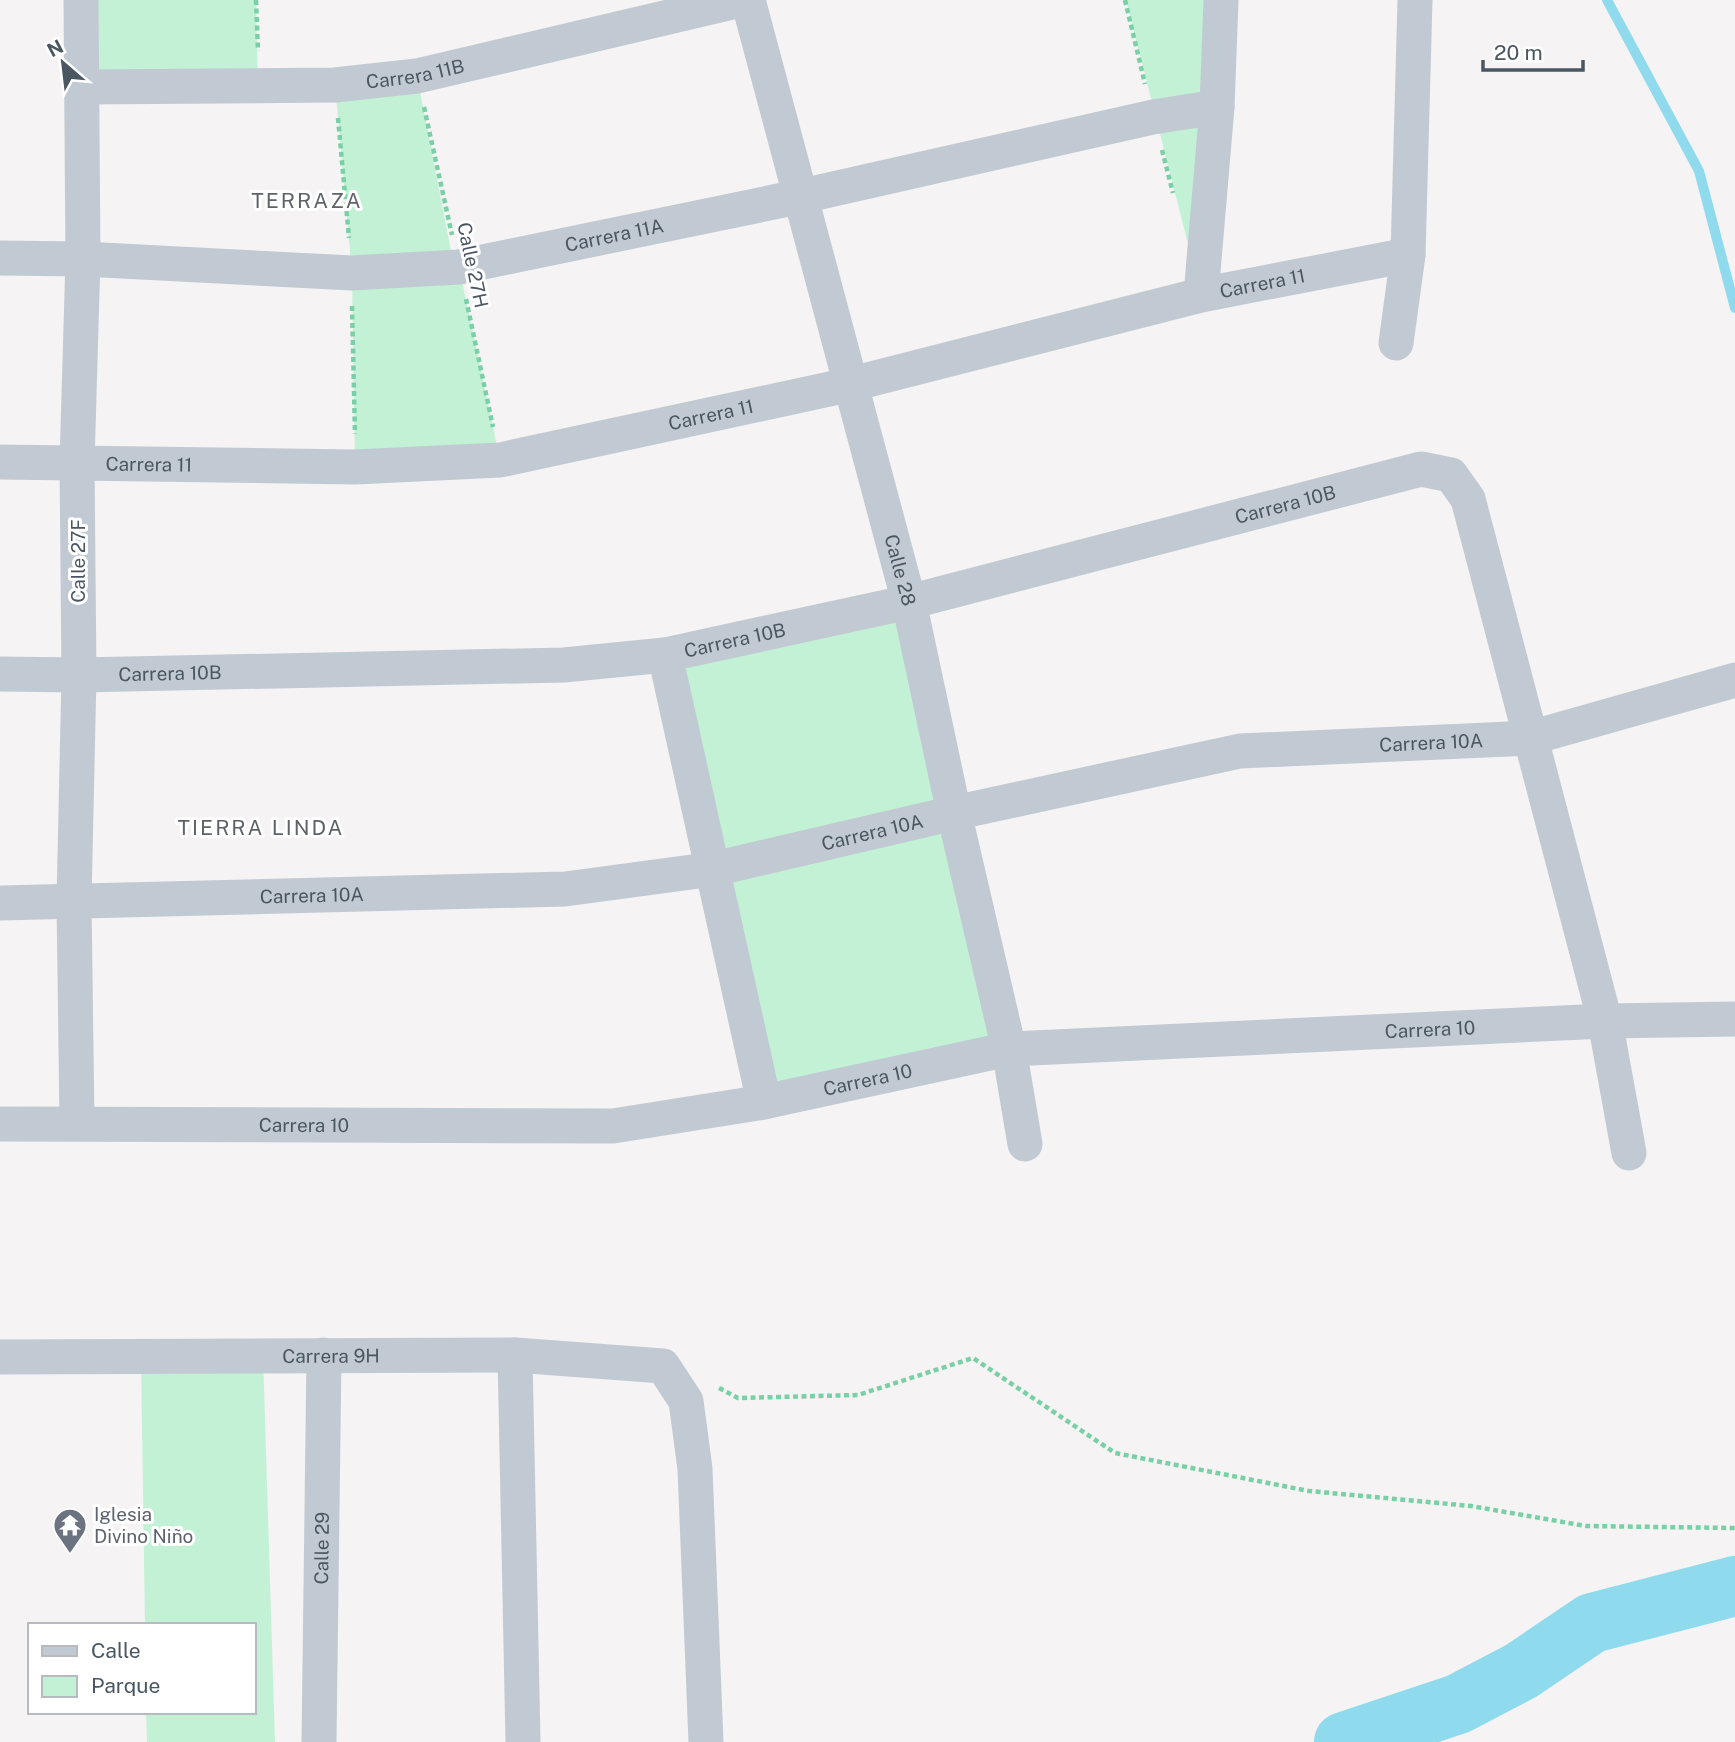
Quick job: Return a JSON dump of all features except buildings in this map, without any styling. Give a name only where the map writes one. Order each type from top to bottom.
[{"type":"street","name":"Calle 27F","points":[[77,1123],[74,901],[79,675],[77,463],[83,259],[84,87],[81,0]]},
{"type":"street","name":"Carrera 11B","points":[[84,87],[335,85],[417,76],[741,0]]},
{"type":"street","name":"Calle 28","points":[[748,0],[848,385],[909,602],[954,813],[1009,1049],[1025,1144]]},
{"type":"street","points":[[1201,295],[1217,107],[1221,0]]},
{"type":"street","points":[[1396,343],[1408,255],[1415,0]]},
{"type":"street","name":"Carrera 11A","points":[[0,258],[83,259],[352,273],[459,267],[798,197],[1153,117],[1217,107]]},
{"type":"street","name":"Carrera 11","points":[[0,462],[355,467],[500,460],[848,385],[1201,295],[1408,255]]},
{"type":"street","name":"Carrera 10B","points":[[0,674],[79,675],[564,665],[665,655],[909,602],[1421,469],[1451,475],[1468,499],[1530,738]]},
{"type":"street","points":[[665,655],[765,1102]]},
{"type":"street","name":"Carrera 10A","points":[[0,903],[565,889],[714,869],[954,813],[1240,751],[1530,738],[1735,681]]},
{"type":"street","points":[[1530,738],[1605,1021],[1629,1153]]},
{"type":"street","name":"Carrera 10","points":[[0,1124],[613,1126],[765,1102],[1009,1049],[1605,1021],[1735,1018]]},
{"type":"street","name":"Calle 29","points":[[319,1742],[324,1355]]},
{"type":"street","points":[[515,1355],[523,1742]]},
{"type":"street","name":"Carrera 9H","points":[[0,1357],[515,1355],[663,1366],[686,1401],[695,1469],[706,1742]]},
{"type":"path","points":[[256,0],[258,87]]},
{"type":"path","name":"Calle 27H","points":[[417,76],[500,460]]},
{"type":"path","points":[[717,1387],[738,1398],[858,1395],[973,1358],[1115,1453],[1309,1491],[1471,1506],[1586,1526],[1735,1528]]},
{"type":"green space","points":[[81,0],[256,0],[258,87],[84,87]]},
{"type":"green space","points":[[1126,0],[1221,0],[1201,295]]},
{"type":"green space","points":[[417,76],[453,261],[459,267],[500,460],[355,467],[352,273],[335,85]]},
{"type":"green space","points":[[909,602],[1009,1049],[764,1102],[665,655]]},
{"type":"green space","points":[[263,1355],[275,1742],[147,1742],[146,1714],[256,1714],[256,1623],[145,1623],[141,1356]]},
{"type":"waterway","points":[[1607,0],[1699,171],[1735,308]]},
{"type":"waterway","points":[[1344,1742],[1458,1704],[1521,1671],[1592,1623],[1735,1586]]},
{"type":"place","name":"Iglesia Divino Niño","points":[[70,1555]]},
{"type":"district","name":"TERRAZA","points":[[307,201]]},
{"type":"district","name":"TIERRA LINDA","points":[[261,828]]}]
